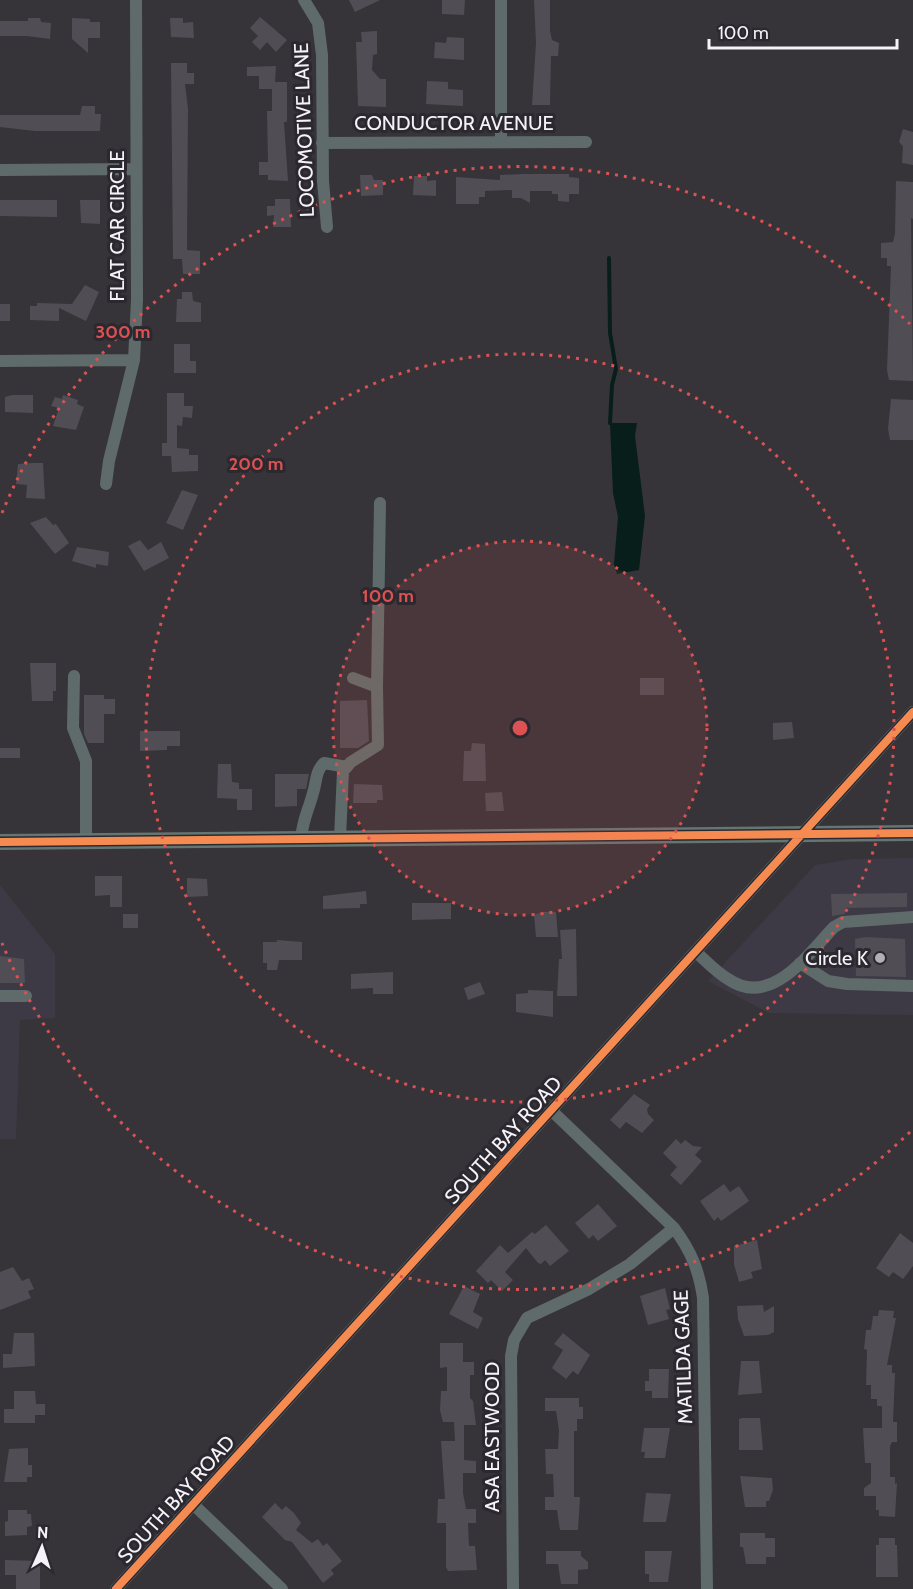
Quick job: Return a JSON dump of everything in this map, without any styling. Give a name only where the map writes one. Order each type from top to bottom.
[{"type":"main road","points":[[0,842],[913,833]]},
{"type":"street","name":"FLAT CAR CIRCLE","points":[[106,484],[109,461],[134,360],[137,300],[136,0]]},
{"type":"street","name":"LOCOMOTIVE LANE","points":[[304,0],[318,24],[322,55],[322,143],[327,227]]},
{"type":"street","points":[[501,0],[501,142]]},
{"type":"street","name":"CONDUCTOR AVENUE","points":[[322,143],[586,142]]},
{"type":"street","points":[[0,170],[136,169]]},
{"type":"street","points":[[0,361],[134,360]]},
{"type":"street","points":[[340,838],[343,771],[378,745],[376,687],[380,503]]},
{"type":"street","points":[[74,676],[73,728],[87,761],[86,841]]},
{"type":"street","points":[[353,678],[376,687]]},
{"type":"street","name":"SOUTH BAY ROAD","points":[[116,1589],[913,712]]},
{"type":"street","points":[[301,839],[303,817],[313,793],[317,770],[324,763],[347,767]]},
{"type":"street","points":[[696,952],[729,980],[744,987],[764,987],[782,981],[834,927],[843,922],[913,917]]},
{"type":"street","points":[[801,963],[828,981],[848,984],[913,986]]},
{"type":"street","points":[[0,996],[26,996]]},
{"type":"street","name":"MATILDA GAGE","points":[[552,1111],[674,1228],[688,1246],[699,1271],[703,1298],[707,1589]]},
{"type":"street","name":"ASA EASTWOOD","points":[[513,1589],[511,1356],[519,1328],[537,1312],[589,1289],[630,1264],[674,1228]]},
{"type":"street","points":[[194,1505],[282,1589]]},
{"type":"shaded area","points":[[610,423],[637,423],[635,436],[645,516],[639,570],[617,574],[614,564],[618,517],[613,493]]},
{"type":"shaded area","points":[[913,858],[913,1015],[769,1013],[708,981],[815,865],[852,859]]},
{"type":"shaded area","points":[[0,885],[55,954],[55,1018],[20,1020],[16,1139],[0,1139]]},
{"type":"building","points":[[349,0],[380,0],[355,12]]},
{"type":"building","points":[[442,0],[465,0],[464,15],[442,14]]},
{"type":"building","points":[[534,0],[550,0],[550,31],[552,40],[559,43],[558,56],[551,56],[550,105],[532,105],[536,43]]},
{"type":"building","points":[[260,17],[287,40],[276,52],[267,42],[260,50],[252,42],[258,36],[250,28]]},
{"type":"building","points":[[28,18],[40,18],[41,22],[51,23],[50,39],[0,36],[0,21],[28,21]]},
{"type":"building","points":[[72,18],[100,22],[100,38],[88,38],[88,53],[72,39]]},
{"type":"building","points":[[170,18],[183,18],[183,23],[193,22],[194,38],[171,37]]},
{"type":"building","points":[[377,31],[377,54],[373,55],[372,70],[380,79],[386,79],[386,107],[358,106],[356,42],[362,42],[361,32]]},
{"type":"building","points":[[447,37],[464,38],[464,60],[434,58],[435,42],[446,43]]},
{"type":"building","points":[[171,63],[187,63],[187,73],[194,73],[194,84],[185,84],[188,109],[187,250],[200,251],[200,274],[183,274],[182,259],[173,259]]},
{"type":"building","points":[[276,66],[275,82],[287,82],[287,122],[284,122],[288,181],[268,180],[268,175],[259,175],[259,162],[268,162],[267,111],[272,111],[272,89],[259,89],[259,76],[247,76],[247,67]]},
{"type":"building","points":[[427,81],[448,82],[448,89],[463,90],[463,106],[426,104]]},
{"type":"building","points":[[82,106],[95,106],[95,114],[101,114],[100,131],[35,131],[0,127],[0,115],[80,115]]},
{"type":"building","points":[[903,129],[913,132],[913,165],[902,163],[903,146],[899,142]]},
{"type":"building","points":[[569,174],[569,177],[579,178],[579,194],[569,194],[569,202],[558,201],[558,194],[552,194],[552,191],[530,191],[530,203],[521,198],[512,198],[512,190],[485,191],[485,197],[479,197],[479,204],[456,204],[456,177],[500,180],[500,175]]},
{"type":"building","points":[[360,175],[372,175],[374,180],[383,180],[383,195],[361,196]]},
{"type":"building","points":[[414,176],[427,176],[427,181],[436,180],[436,196],[413,195]]},
{"type":"building","points":[[896,181],[913,182],[913,219],[911,218],[913,381],[889,380],[887,370],[891,266],[887,266],[887,258],[881,258],[881,243],[893,242],[895,234]]},
{"type":"building","points":[[275,199],[290,199],[291,227],[273,227],[274,215],[267,216],[267,206],[275,206]]},
{"type":"building","points":[[0,200],[57,200],[57,217],[0,216]]},
{"type":"building","points":[[80,200],[100,200],[100,224],[81,223]]},
{"type":"building","points":[[85,285],[99,292],[86,321],[59,308],[59,321],[30,320],[30,306],[37,306],[37,303],[72,304]]},
{"type":"building","points":[[182,292],[192,292],[193,301],[201,303],[201,322],[176,322],[177,299],[182,299]]},
{"type":"building","points":[[0,304],[10,304],[10,321],[0,321]]},
{"type":"building","points":[[174,344],[190,344],[190,361],[196,361],[196,373],[174,373]]},
{"type":"building","points":[[167,393],[184,393],[184,406],[193,406],[192,418],[183,417],[182,426],[177,425],[177,448],[189,449],[189,455],[198,455],[198,471],[172,472],[171,456],[162,456],[162,443],[167,443]]},
{"type":"building","points":[[33,395],[33,413],[5,412],[5,397]]},
{"type":"building","points":[[63,395],[78,400],[77,404],[84,407],[76,430],[53,426],[59,408],[51,406],[55,397],[62,399]]},
{"type":"building","points":[[891,399],[913,400],[913,440],[890,440],[888,429]]},
{"type":"building","points":[[43,463],[45,499],[26,498],[27,485],[16,484],[18,464]]},
{"type":"building","points":[[182,490],[198,495],[183,530],[166,523]]},
{"type":"building","points":[[46,517],[53,525],[56,524],[69,543],[55,554],[30,523]]},
{"type":"building","points":[[140,540],[148,550],[161,542],[169,558],[144,571],[128,546]]},
{"type":"building","points":[[77,547],[109,552],[108,566],[96,564],[96,568],[72,561]]},
{"type":"building","points":[[30,663],[56,663],[56,691],[53,691],[53,701],[32,701]]},
{"type":"building","points":[[640,678],[664,678],[664,695],[640,695]]},
{"type":"building","points":[[84,695],[104,695],[104,699],[115,699],[115,714],[104,714],[104,743],[88,743],[84,734]]},
{"type":"building","points":[[367,700],[369,741],[358,748],[340,748],[340,701]]},
{"type":"building","points":[[792,722],[794,738],[773,740],[773,723]]},
{"type":"building","points":[[140,731],[180,731],[180,746],[167,746],[167,750],[140,751]]},
{"type":"building","points":[[472,743],[485,744],[486,781],[463,781],[464,751],[471,751]]},
{"type":"building","points":[[0,748],[20,748],[20,758],[0,758]]},
{"type":"building","points":[[218,764],[231,764],[232,782],[239,783],[239,789],[252,789],[252,810],[237,810],[237,799],[217,798]]},
{"type":"building","points":[[275,774],[309,774],[306,789],[297,789],[297,806],[275,807]]},
{"type":"building","points":[[354,784],[382,785],[383,800],[377,800],[377,803],[353,803]]},
{"type":"building","points":[[502,792],[504,811],[486,811],[485,793]]},
{"type":"building","points":[[95,876],[122,876],[122,907],[110,907],[110,895],[95,896]]},
{"type":"building","points":[[187,878],[207,879],[208,896],[187,897]]},
{"type":"building","points":[[366,891],[367,904],[360,904],[360,908],[323,909],[323,896]]},
{"type":"building","points":[[907,893],[907,907],[845,908],[845,914],[832,916],[831,894]]},
{"type":"building","points":[[412,903],[451,903],[451,919],[412,920]]},
{"type":"building","points":[[556,912],[558,937],[536,937],[534,915]]},
{"type":"building","points":[[123,914],[138,914],[138,928],[123,928]]},
{"type":"building","points":[[576,929],[577,996],[557,996],[559,959],[562,959],[560,930]]},
{"type":"building","points":[[866,937],[905,939],[906,977],[856,976],[855,939]]},
{"type":"building","points":[[277,940],[302,942],[302,960],[279,960],[277,970],[267,970],[267,963],[263,963],[263,942],[277,942]]},
{"type":"building","points":[[0,956],[24,959],[25,983],[0,983]]},
{"type":"building","points":[[393,972],[393,994],[373,994],[373,988],[351,989],[351,974]]},
{"type":"building","points":[[480,982],[485,994],[468,1000],[464,988]]},
{"type":"building","points":[[528,990],[553,991],[553,1017],[516,1012],[516,994],[528,993]]},
{"type":"building","points":[[634,1094],[650,1105],[647,1109],[648,1114],[654,1120],[642,1133],[626,1122],[620,1129],[610,1120]]},
{"type":"building","points":[[676,1139],[681,1144],[685,1140],[693,1146],[702,1147],[695,1155],[702,1161],[681,1185],[670,1175],[677,1167],[663,1153]]},
{"type":"building","points":[[724,1184],[730,1192],[739,1186],[749,1201],[721,1221],[718,1217],[714,1221],[700,1201]]},
{"type":"building","points":[[598,1204],[617,1226],[598,1241],[593,1235],[589,1239],[575,1223]]},
{"type":"building","points":[[546,1225],[569,1251],[550,1266],[545,1260],[541,1264],[538,1263],[526,1248],[505,1272],[513,1280],[502,1291],[491,1280],[488,1283],[476,1271],[500,1245],[508,1253],[532,1232],[535,1234]]},
{"type":"building","points":[[900,1233],[913,1243],[913,1266],[903,1279],[893,1272],[889,1277],[876,1268]]},
{"type":"building","points":[[757,1240],[762,1269],[751,1272],[753,1278],[739,1282],[734,1264],[734,1246]]},
{"type":"building","points":[[13,1267],[22,1281],[29,1278],[34,1289],[28,1291],[31,1298],[0,1310],[0,1272]]},
{"type":"building","points":[[464,1286],[480,1294],[473,1312],[483,1318],[478,1329],[449,1314]]},
{"type":"building","points":[[665,1288],[670,1309],[666,1310],[669,1319],[648,1325],[640,1296]]},
{"type":"building","points":[[763,1305],[764,1312],[774,1306],[774,1332],[768,1335],[744,1336],[738,1319],[737,1306]]},
{"type":"building","points":[[879,1310],[894,1311],[893,1318],[896,1318],[887,1365],[892,1365],[892,1373],[895,1373],[893,1422],[897,1422],[897,1442],[892,1442],[890,1446],[890,1477],[895,1477],[895,1484],[897,1483],[895,1517],[879,1516],[879,1510],[876,1510],[876,1496],[864,1496],[864,1488],[871,1483],[871,1463],[865,1463],[863,1428],[882,1428],[882,1406],[877,1406],[877,1399],[871,1399],[871,1385],[866,1385],[867,1350],[864,1349],[866,1330],[871,1330],[873,1316],[878,1316]]},
{"type":"building","points":[[14,1333],[34,1333],[35,1366],[3,1368],[3,1354],[12,1354]]},
{"type":"building","points":[[563,1333],[590,1355],[578,1375],[573,1371],[566,1379],[552,1368],[563,1350],[554,1344]]},
{"type":"building","points":[[440,1343],[463,1343],[463,1362],[474,1362],[474,1375],[470,1375],[470,1398],[473,1401],[476,1425],[464,1425],[464,1460],[476,1461],[476,1473],[463,1473],[463,1493],[466,1509],[476,1509],[476,1523],[468,1523],[469,1546],[475,1546],[477,1570],[448,1571],[446,1567],[446,1523],[437,1523],[438,1499],[445,1499],[441,1441],[455,1441],[454,1422],[443,1422],[440,1410],[441,1391],[447,1391],[447,1367],[440,1368]]},
{"type":"building","points":[[741,1361],[759,1361],[762,1393],[738,1395]]},
{"type":"building","points":[[649,1369],[669,1369],[668,1398],[652,1398],[652,1391],[645,1391],[645,1381],[649,1381]]},
{"type":"building","points":[[14,1391],[35,1391],[36,1404],[45,1404],[45,1415],[35,1415],[35,1423],[4,1423],[4,1409],[14,1409]]},
{"type":"building","points":[[545,1398],[579,1398],[579,1407],[583,1407],[583,1419],[577,1419],[577,1431],[574,1431],[574,1497],[580,1497],[578,1530],[560,1530],[557,1510],[545,1510],[545,1497],[554,1497],[553,1474],[546,1474],[545,1449],[558,1449],[559,1430],[556,1411],[545,1411]]},
{"type":"building","points":[[760,1418],[763,1450],[739,1450],[739,1419]]},
{"type":"building","points":[[644,1428],[670,1428],[665,1458],[644,1458],[645,1452],[641,1452]]},
{"type":"building","points":[[28,1448],[28,1465],[32,1465],[32,1477],[27,1477],[27,1482],[4,1482],[9,1449]]},
{"type":"building","points":[[740,1476],[772,1478],[773,1490],[769,1501],[766,1501],[766,1507],[745,1507]]},
{"type":"building","points":[[646,1493],[671,1494],[666,1522],[643,1522]]},
{"type":"building","points":[[275,1503],[282,1510],[286,1506],[294,1513],[301,1523],[296,1530],[312,1543],[318,1539],[323,1546],[327,1543],[342,1561],[331,1570],[334,1574],[323,1583],[292,1542],[285,1540],[262,1517]]},
{"type":"building","points":[[8,1510],[27,1510],[27,1514],[31,1514],[32,1526],[27,1527],[27,1535],[5,1536]]},
{"type":"building","points":[[740,1533],[765,1533],[765,1538],[775,1538],[775,1557],[766,1557],[766,1564],[746,1564],[743,1547],[740,1547]]},
{"type":"building","points":[[879,1538],[895,1538],[898,1577],[876,1577],[876,1545],[879,1545]]},
{"type":"building","points":[[546,1551],[581,1551],[581,1556],[588,1562],[588,1569],[578,1570],[578,1584],[561,1584],[558,1564],[546,1564]]},
{"type":"building","points":[[645,1551],[672,1551],[668,1582],[649,1582],[649,1574],[645,1574]]},
{"type":"building","points":[[5,1560],[40,1561],[40,1589],[16,1589],[16,1575],[5,1575]]},
{"type":"waterway","points":[[609,258],[610,333],[616,369],[612,385],[610,423]]},
{"type":"cycle path","points":[[116,1589],[913,712]]},
{"type":"cycle path","points":[[0,842],[913,833]]},
{"type":"place","name":"Circle K","points":[[880,958]]}]
